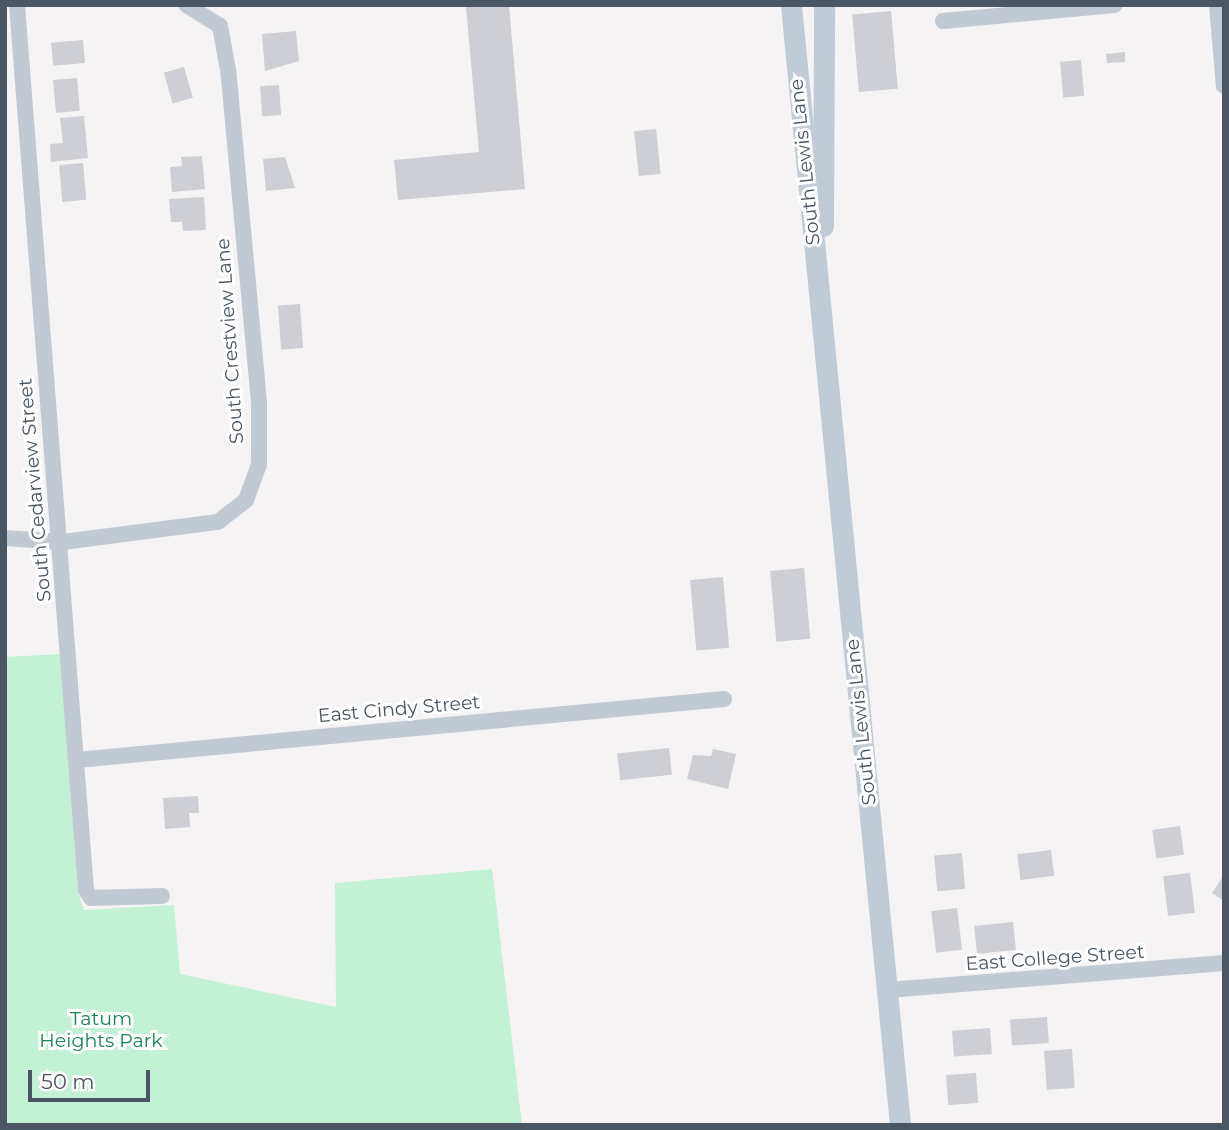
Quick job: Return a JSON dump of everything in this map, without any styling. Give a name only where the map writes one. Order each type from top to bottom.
[{"type":"street","points":[[5,6],[15,5]]},
{"type":"street","name":"South Cedarview Street","points":[[15,5],[63,542],[77,760],[91,898],[162,896]]},
{"type":"street","name":"South Crestview Lane","points":[[5,538],[63,542],[218,522],[246,499],[259,465],[259,402],[228,70],[220,26],[186,5]]},
{"type":"street","name":"South Lewis Lane","points":[[791,5],[900,1125]]},
{"type":"street","name":"South Lewis Lane","points":[[821,319],[824,5]]},
{"type":"street","points":[[943,21],[1114,5]]},
{"type":"street","points":[[1217,5],[1224,86]]},
{"type":"street","name":"East Cindy Street","points":[[77,760],[724,699]]},
{"type":"street","name":"East College Street","points":[[888,990],[1224,962]]},
{"type":"green space","name":"Tatum Heights Park","points":[[62,654],[78,893],[84,910],[174,905],[180,974],[336,1007],[335,883],[492,869],[522,1125],[5,1125],[5,657]]},
{"type":"building","points":[[509,5],[525,189],[398,200],[394,160],[479,152],[466,7]]},
{"type":"building","points":[[891,11],[898,89],[859,92],[852,14]]},
{"type":"building","points":[[296,31],[299,61],[265,71],[262,34]]},
{"type":"building","points":[[83,40],[85,63],[53,66],[51,43]]},
{"type":"building","points":[[1125,52],[1125,62],[1107,63],[1106,54]]},
{"type":"building","points":[[1081,60],[1084,96],[1063,98],[1060,62]]},
{"type":"building","points":[[184,67],[193,98],[173,104],[164,73]]},
{"type":"building","points":[[77,78],[80,111],[56,113],[53,80]]},
{"type":"building","points":[[279,85],[281,115],[262,116],[260,86]]},
{"type":"building","points":[[84,116],[88,158],[51,162],[50,144],[63,143],[60,118]]},
{"type":"building","points":[[656,129],[661,174],[639,176],[634,131]]},
{"type":"building","points":[[202,156],[205,189],[172,192],[170,167],[182,166],[181,157]]},
{"type":"building","points":[[285,157],[295,188],[266,191],[263,159]]},
{"type":"building","points":[[83,163],[86,200],[62,202],[59,165]]},
{"type":"building","points":[[204,197],[206,230],[183,231],[182,222],[171,222],[169,199]]},
{"type":"building","points":[[300,304],[303,348],[281,349],[278,306]]},
{"type":"building","points":[[804,568],[810,639],[776,642],[770,571]]},
{"type":"building","points":[[723,577],[729,648],[696,651],[690,580]]},
{"type":"building","points":[[669,748],[672,775],[620,780],[617,753]]},
{"type":"building","points":[[713,749],[736,754],[728,789],[687,779],[693,755],[711,756]]},
{"type":"building","points":[[198,796],[199,813],[189,813],[190,827],[165,829],[163,798]]},
{"type":"building","points":[[1180,826],[1184,855],[1156,859],[1152,830]]},
{"type":"building","points":[[1051,850],[1054,876],[1020,880],[1017,854]]},
{"type":"building","points":[[962,853],[965,889],[937,891],[934,855]]},
{"type":"building","points":[[1190,873],[1195,913],[1168,916],[1163,876]]},
{"type":"building","points":[[1224,875],[1224,901],[1212,893]]},
{"type":"building","points":[[957,908],[962,950],[936,953],[931,911]]},
{"type":"building","points":[[1013,922],[1016,950],[977,954],[974,926]]},
{"type":"building","points":[[1047,1017],[1049,1043],[1012,1046],[1010,1020]]},
{"type":"building","points":[[990,1028],[992,1054],[954,1057],[952,1031]]},
{"type":"building","points":[[1072,1049],[1075,1088],[1047,1090],[1044,1051]]},
{"type":"building","points":[[976,1073],[978,1103],[948,1105],[946,1075]]}]
